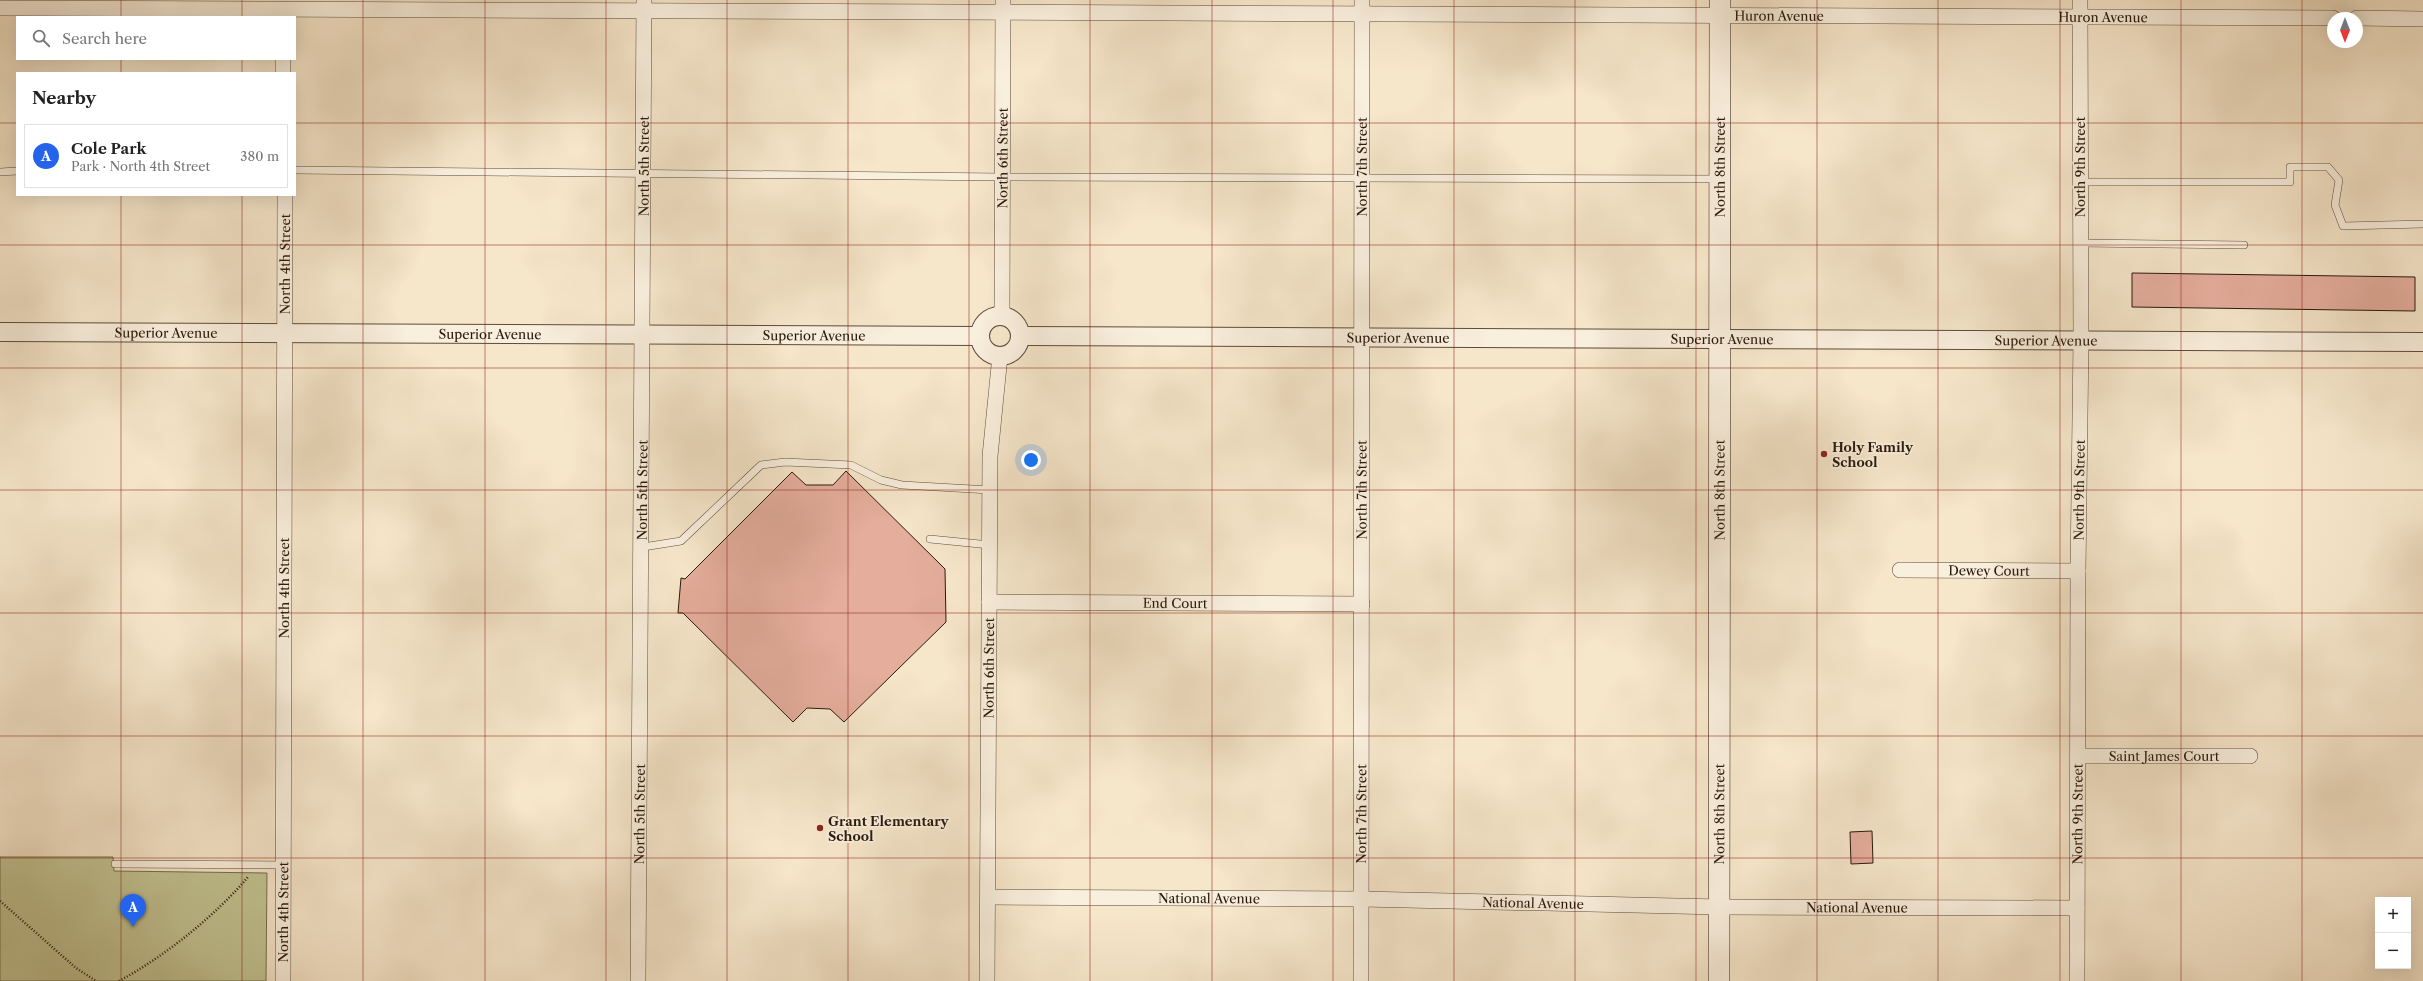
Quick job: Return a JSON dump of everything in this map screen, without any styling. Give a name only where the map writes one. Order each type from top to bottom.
[{"type":"main road","name":"North 8th Street","points":[[1719,981],[1720,8]]},
{"type":"street","name":"North 9th Street","points":[[2077,981],[2078,571],[2081,340],[2080,0]]},
{"type":"street","name":"Huron Avenue","points":[[0,8],[282,9],[644,6],[1720,8],[2080,18],[2327,18]]},
{"type":"street","name":"North 5th Street","points":[[638,981],[642,547],[642,175],[644,6]]},
{"type":"street","name":"North 6th Street","points":[[1002,316],[1003,7]]},
{"type":"street","name":"North 7th Street","points":[[1361,981],[1362,7]]},
{"type":"street","points":[[2363,18],[2423,19]]},
{"type":"street","points":[[283,60],[283,72]]},
{"type":"street","name":"North 4th Street","points":[[283,981],[285,196]]},
{"type":"street","points":[[1002,316],[1013,320],[1020,336],[1016,348],[1012,352],[1000,356],[984,347],[980,336],[984,324],[995,317],[1002,316]]},
{"type":"street","name":"Superior Avenue","points":[[0,332],[980,336]]},
{"type":"street","name":"Superior Avenue","points":[[1020,336],[2423,342]]},
{"type":"street","name":"North 6th Street","points":[[987,981],[989,897],[990,456],[1000,356]]},
{"type":"street","name":"Dewey Court","points":[[1900,570],[2078,571]]},
{"type":"street","name":"End Court","points":[[989,602],[1362,604]]},
{"type":"street","name":"Saint James Court","points":[[2078,756],[2250,756]]},
{"type":"street","name":"National Avenue","points":[[989,897],[1362,899],[1720,907],[2077,908]]},
{"type":"lane","points":[[2080,182],[2290,182],[2290,167],[2328,167],[2339,180],[2335,205],[2343,226],[2423,224]]},
{"type":"lane","points":[[296,170],[642,175],[1721,179]]},
{"type":"lane","points":[[0,172],[16,171]]},
{"type":"lane","points":[[2081,243],[2244,244]]},
{"type":"lane","points":[[642,547],[681,541],[761,465],[785,462],[851,465],[880,480],[902,485],[990,490]]},
{"type":"lane","points":[[930,539],[990,545]]},
{"type":"lane","points":[[115,864],[283,865]]},
{"type":"path","points":[[119,981],[145,967],[228,902],[259,865]]},
{"type":"path","points":[[0,901],[76,968],[96,981]]},
{"type":"green space","points":[[0,857],[113,857],[114,871],[267,873],[266,981],[0,981]]},
{"type":"building","points":[[2132,273],[2415,277],[2415,311],[2132,307]]},
{"type":"building","points":[[846,471],[945,569],[946,622],[844,722],[830,709],[807,708],[793,722],[683,613],[678,613],[681,578],[685,579],[792,472],[806,485],[833,485]]},
{"type":"building","points":[[1872,831],[1873,863],[1851,864],[1850,832]]},
{"type":"place","name":"Holy Family School","points":[[1824,454]]},
{"type":"place","name":"Grant Elementary School","points":[[820,828]]},
{"type":"place","name":"Cole Park","points":[[133,927]]}]
